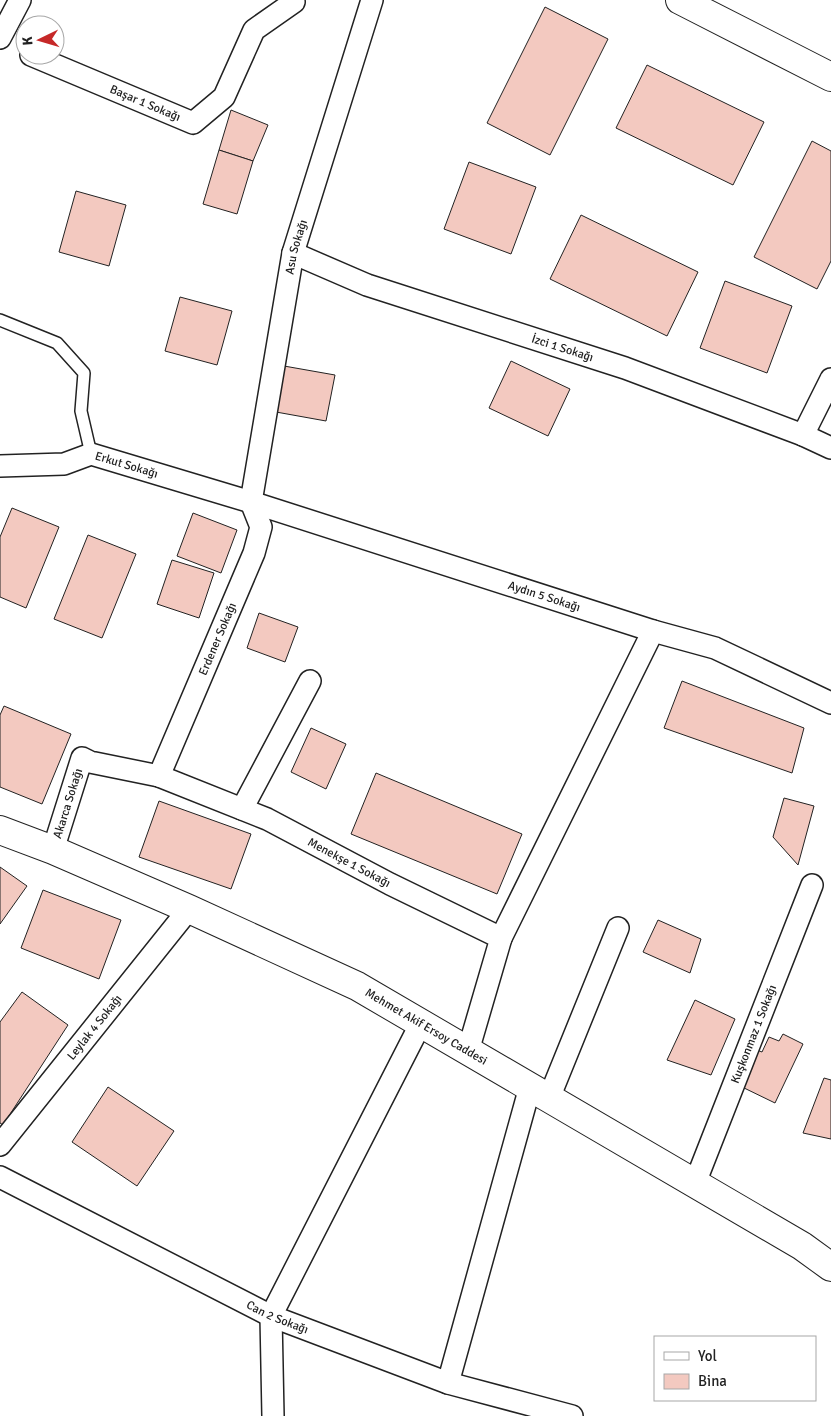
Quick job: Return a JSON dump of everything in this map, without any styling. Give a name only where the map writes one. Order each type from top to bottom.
[{"type":"street","points":[[0,38],[20,0]]},
{"type":"street","name":"Asu Sokağı","points":[[251,502],[293,253],[372,0]]},
{"type":"street","points":[[680,0],[831,77]]},
{"type":"street","name":"Başar 1 Sokağı","points":[[55,65],[193,122],[224,97],[254,30],[297,1]]},
{"type":"street","points":[[0,42],[15,48]]},
{"type":"street","name":"İzci 1 Sokağı","points":[[293,253],[367,284],[625,368],[803,435],[831,448]]},
{"type":"street","points":[[803,435],[831,379]]},
{"type":"street","name":"Erkut Sokağı","points":[[0,466],[64,464],[92,454],[251,502]]},
{"type":"street","name":"Aydın 5 Sokağı","points":[[251,502],[653,631],[715,648],[831,703]]},
{"type":"street","name":"Erdener Sokağı","points":[[159,776],[254,553],[261,527],[251,502]]},
{"type":"street","points":[[468,1051],[501,938],[653,631]]},
{"type":"street","points":[[242,809],[310,681]]},
{"type":"street","name":"Menekşe 1 Sokağı","points":[[82,758],[90,762],[159,776],[267,819],[390,884],[501,938]]},
{"type":"street","name":"Akarca Sokağı","points":[[53,850],[82,758]]},
{"type":"street","name":"Mehmet Akif Ersoy Caddesi","points":[[0,830],[53,850],[189,908],[356,986],[802,1246],[831,1267]]},
{"type":"street","name":"Kuşkonmaz 1 Sokağı","points":[[695,1183],[812,885]]},
{"type":"street","name":"Leylak 4 Sokağı","points":[[0,1145],[189,908]]},
{"type":"street","points":[[448,1383],[539,1092],[618,928]]},
{"type":"street","points":[[273,1416],[270,1316],[420,1023]]},
{"type":"street","name":"Can 2 Sokağı","points":[[0,1177],[270,1316],[448,1383],[572,1416]]},
{"type":"lane","points":[[0,320],[57,343],[84,373],[81,410],[92,454]]},
{"type":"building","points":[[545,7],[608,39],[550,155],[487,123]]},
{"type":"building","points":[[647,65],[764,122],[733,185],[616,128]]},
{"type":"building","points":[[231,110],[268,125],[253,161],[219,150]]},
{"type":"building","points":[[812,141],[831,151],[831,261],[817,289],[754,257]]},
{"type":"building","points":[[219,150],[253,161],[237,214],[203,204]]},
{"type":"building","points":[[469,162],[536,187],[511,254],[444,229]]},
{"type":"building","points":[[76,191],[126,205],[109,266],[59,252]]},
{"type":"building","points":[[581,215],[698,272],[667,336],[550,279]]},
{"type":"building","points":[[725,281],[792,306],[767,373],[700,348]]},
{"type":"building","points":[[180,297],[232,311],[217,365],[165,351]]},
{"type":"building","points":[[511,361],[570,389],[548,436],[489,408]]},
{"type":"building","points":[[284,366],[335,375],[326,421],[276,412]]},
{"type":"building","points":[[12,508],[59,527],[26,608],[0,597],[0,537]]},
{"type":"building","points":[[193,513],[237,530],[221,573],[177,556]]},
{"type":"building","points":[[88,535],[136,554],[102,638],[54,619]]},
{"type":"building","points":[[172,560],[214,573],[199,618],[157,604]]},
{"type":"building","points":[[259,613],[298,627],[285,662],[247,648]]},
{"type":"building","points":[[682,681],[804,728],[792,773],[664,728]]},
{"type":"building","points":[[4,706],[71,734],[42,804],[0,787],[0,715]]},
{"type":"building","points":[[311,728],[346,744],[326,789],[291,772]]},
{"type":"building","points":[[376,773],[522,834],[497,894],[351,834]]},
{"type":"building","points":[[784,798],[814,806],[798,865],[773,837]]},
{"type":"building","points":[[159,801],[251,834],[231,889],[139,857]]},
{"type":"building","points":[[0,867],[27,886],[0,924]]},
{"type":"building","points":[[43,890],[121,920],[99,979],[21,948]]},
{"type":"building","points":[[658,920],[701,939],[690,973],[643,952]]},
{"type":"building","points":[[22,992],[68,1025],[3,1125],[0,1123],[0,1022]]},
{"type":"building","points":[[695,1000],[735,1019],[711,1075],[667,1060]]},
{"type":"building","points":[[783,1034],[803,1044],[775,1103],[740,1086],[757,1050],[762,1052],[769,1037],[779,1041]]},
{"type":"building","points":[[824,1078],[831,1080],[831,1139],[803,1133]]},
{"type":"building","points":[[108,1087],[174,1131],[137,1186],[72,1142]]}]
